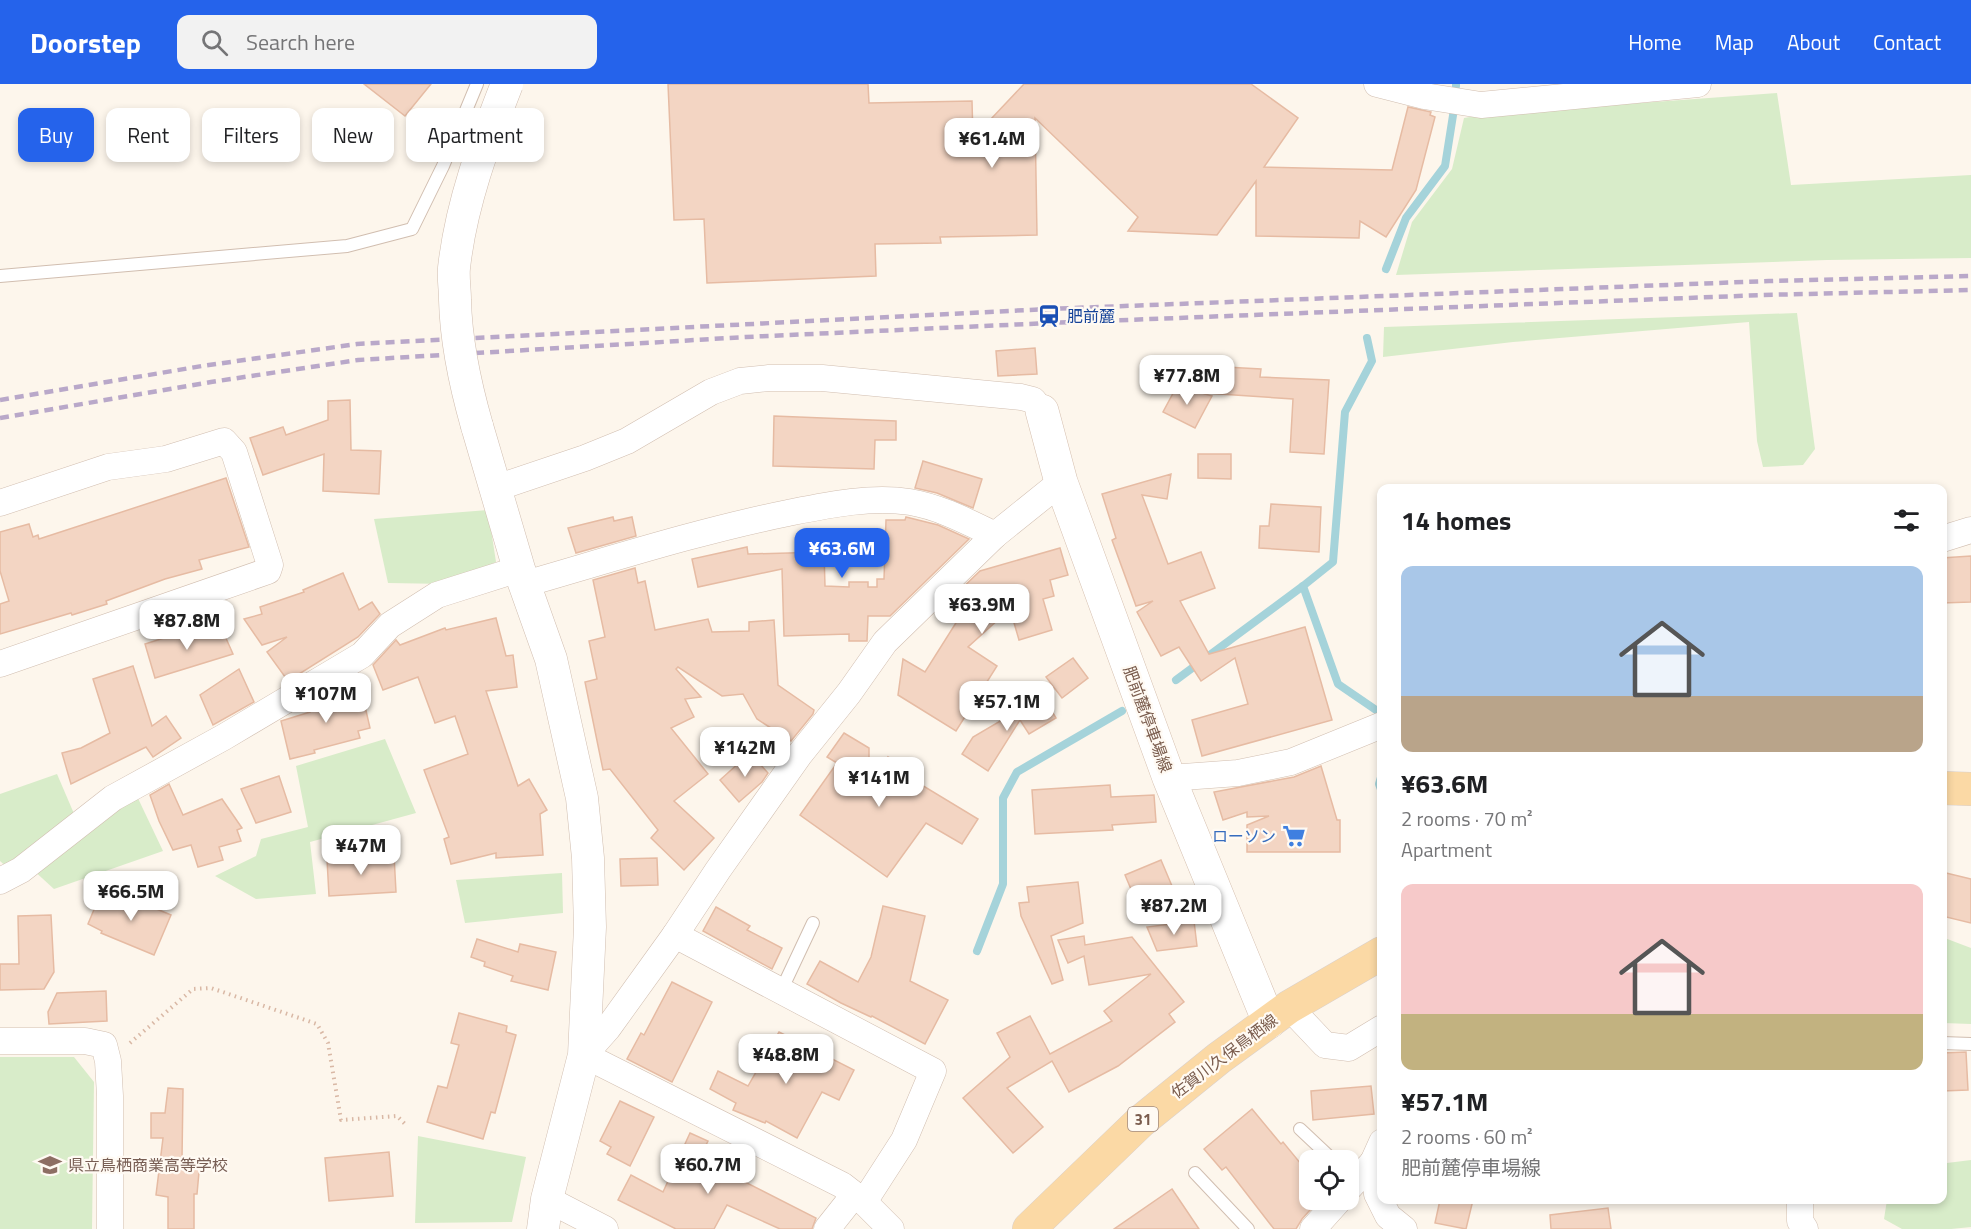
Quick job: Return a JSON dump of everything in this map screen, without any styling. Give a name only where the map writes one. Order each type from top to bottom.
[{"type":"main road","name":"肥前麓停車場線","points":[[1042,411],[1061,482],[1169,778],[1279,1014]]},
{"type":"main road","points":[[1947,788],[1971,789]]},
{"type":"main road","name":"佐賀川久保鳥栖線","points":[[1040,1226],[1140,1122],[1219,1058],[1279,1014],[1377,956]]},
{"type":"street","points":[[507,84],[485,142],[464,214],[454,269],[456,326],[464,378],[477,426],[522,577],[551,659],[582,798],[588,858],[590,927],[584,1054],[545,1214],[605,1229]]},
{"type":"street","points":[[1377,84],[1424,96],[1481,105],[1698,84]]},
{"type":"street","points":[[496,488],[585,458],[627,441],[711,392],[740,381],[769,378],[822,378],[1021,397],[1033,400],[1042,411]]},
{"type":"street","points":[[0,503],[108,467],[166,459],[224,441],[234,452],[270,565],[268,571],[0,664]]},
{"type":"street","points":[[584,1054],[608,1028],[800,754],[849,693],[885,642],[995,535],[1061,482]]},
{"type":"street","points":[[0,881],[21,870],[113,798],[224,737],[362,655],[390,625],[437,595],[522,577],[730,525],[814,508],[879,499],[911,502],[943,511],[995,535]]},
{"type":"street","points":[[1947,537],[1971,530]]},
{"type":"street","points":[[1169,778],[1238,773],[1291,762],[1377,727]]},
{"type":"street","points":[[675,935],[933,1071],[904,1140],[859,1198],[827,1229]]},
{"type":"street","points":[[1279,1014],[1325,1045],[1349,1048],[1377,1031]]},
{"type":"street","points":[[0,1041],[85,1041],[104,1045],[108,1061],[110,1095],[110,1229]]},
{"type":"street","points":[[584,1054],[842,1185],[891,1229]]},
{"type":"street","points":[[1359,1174],[1377,1152]]},
{"type":"street","points":[[1377,1152],[1377,1194]]},
{"type":"street","points":[[1382,1204],[1388,1216],[1404,1229]]},
{"type":"street","points":[[1800,1204],[1800,1221],[1805,1229]]},
{"type":"street","points":[[1312,1229],[1328,1210]]},
{"type":"lane","points":[[0,276],[347,246],[412,229],[443,166],[477,84]]},
{"type":"lane","points":[[781,991],[813,923]]},
{"type":"lane","points":[[1947,1042],[1971,1044]]},
{"type":"lane","points":[[1300,1129],[1322,1150]]},
{"type":"lane","points":[[1195,1173],[1248,1229]]},
{"type":"path","points":[[108,1061],[193,989],[211,988],[317,1024],[328,1043],[341,1120],[397,1116],[405,1124]]},
{"type":"green space","points":[[1777,93],[1791,185],[1971,175],[1971,258],[1827,260],[1396,275],[1412,222],[1452,169],[1464,118],[1488,114]]},
{"type":"green space","points":[[1797,313],[1815,449],[1803,465],[1763,467],[1757,441],[1749,322],[1513,342],[1383,357],[1384,327]]},
{"type":"green space","points":[[488,510],[496,562],[447,584],[388,583],[374,519]]},
{"type":"green space","points":[[385,739],[416,813],[310,842],[316,894],[256,899],[215,876],[256,856],[261,839],[308,827],[296,766]]},
{"type":"green space","points":[[57,774],[75,816],[9,869],[0,861],[0,794]]},
{"type":"green space","points":[[135,792],[163,851],[54,889],[31,868]]},
{"type":"green space","points":[[562,873],[563,913],[465,923],[456,880]]},
{"type":"green space","points":[[1947,939],[1971,948],[1971,1024],[1947,1023]]},
{"type":"green space","name":"県立鳥栖商業高等学校","points":[[0,1057],[74,1057],[94,1082],[92,1229],[0,1229]]},
{"type":"green space","points":[[418,1136],[526,1157],[512,1222],[415,1223]]},
{"type":"green space","points":[[1971,1160],[1971,1227],[1902,1229],[1884,1219],[1886,1204],[1947,1204],[1947,1163]]},
{"type":"building","points":[[364,84],[431,84],[412,108],[406,108],[405,116]]},
{"type":"building","points":[[668,84],[868,84],[869,103],[972,101],[973,138],[1024,84],[1251,84],[1298,118],[1264,167],[1392,170],[1408,107],[1431,112],[1430,115],[1435,117],[1416,190],[1386,237],[1360,221],[1359,238],[1256,236],[1256,181],[1217,235],[1128,231],[1138,217],[1035,118],[1037,235],[940,237],[941,243],[875,244],[876,276],[707,283],[704,219],[674,220]]},
{"type":"building","points":[[1035,348],[1037,374],[998,376],[996,351]]},
{"type":"building","points":[[1207,366],[1261,369],[1260,377],[1329,380],[1324,454],[1290,452],[1293,399],[1205,393]]},
{"type":"building","points":[[1177,386],[1212,396],[1195,428],[1163,412]]},
{"type":"building","points":[[350,400],[351,450],[381,451],[379,494],[323,491],[324,454],[263,475],[250,438],[283,427],[286,435],[328,420],[328,401]]},
{"type":"building","points":[[774,416],[896,421],[896,440],[875,440],[874,469],[773,466]]},
{"type":"building","points":[[1198,454],[1231,454],[1231,479],[1198,478]]},
{"type":"building","points":[[923,461],[982,479],[973,508],[937,493],[915,488]]},
{"type":"building","points":[[1171,474],[1167,499],[1142,495],[1168,564],[1201,552],[1215,588],[1180,601],[1209,654],[1305,627],[1332,720],[1202,756],[1192,720],[1248,704],[1235,658],[1201,681],[1179,647],[1161,656],[1137,612],[1153,601],[1136,606],[1112,540],[1116,538],[1102,494]]},
{"type":"building","points":[[226,478],[249,547],[199,560],[202,569],[165,579],[106,601],[107,604],[0,634],[0,604],[9,601],[0,571],[0,532],[29,524],[33,537],[38,535],[39,539]]},
{"type":"building","points":[[1271,504],[1321,507],[1319,552],[1259,548],[1260,526],[1269,526]]},
{"type":"building","points":[[613,517],[614,521],[632,517],[636,536],[576,553],[568,528]]},
{"type":"building","points":[[906,517],[938,525],[969,539],[890,616],[868,616],[867,641],[849,641],[849,634],[784,636],[782,569],[698,587],[692,559],[747,547],[748,554],[824,552],[825,586],[849,587],[849,582],[868,582],[868,587],[877,587],[877,579],[884,579],[886,520],[905,520]]},
{"type":"building","points":[[1060,548],[1068,575],[1050,580],[1054,596],[1043,599],[1052,630],[1019,640],[1010,609],[968,647],[997,666],[956,731],[898,695],[903,659],[925,672],[966,607],[955,595],[980,571]]},
{"type":"building","points":[[1971,556],[1971,602],[1947,603],[1947,558]]},
{"type":"building","points":[[635,568],[638,583],[645,581],[655,630],[708,619],[712,632],[749,631],[749,622],[774,620],[778,685],[814,710],[791,741],[757,719],[743,694],[722,696],[678,667],[676,669],[701,697],[685,699],[694,717],[671,728],[708,774],[674,801],[714,838],[684,870],[651,838],[658,830],[610,769],[603,770],[585,682],[597,679],[589,641],[605,637],[593,580]]},
{"type":"building","points":[[343,573],[359,610],[372,602],[380,614],[358,637],[288,681],[267,652],[287,637],[262,645],[244,619],[262,614],[260,607],[304,592],[303,590]]},
{"type":"building","points":[[496,618],[506,656],[513,655],[517,687],[486,691],[518,786],[529,779],[547,810],[540,814],[543,855],[496,858],[496,853],[451,864],[444,839],[449,837],[424,770],[468,754],[455,716],[435,723],[418,677],[383,690],[373,665],[396,640],[400,645],[445,628],[446,630]]},
{"type":"building","points":[[221,627],[233,654],[155,678],[145,644],[186,631],[187,637]]},
{"type":"building","points":[[1073,658],[1088,678],[1062,698],[1046,677]]},
{"type":"building","points":[[133,666],[152,726],[166,716],[181,738],[153,757],[146,747],[71,784],[62,753],[81,748],[110,733],[93,679]]},
{"type":"building","points":[[239,669],[254,702],[213,725],[200,695]]},
{"type":"building","points":[[361,689],[370,728],[358,731],[360,738],[290,759],[281,721],[310,712],[306,706],[314,701]]},
{"type":"building","points":[[1043,696],[1056,718],[1029,734],[1020,720],[988,771],[962,754],[973,737]]},
{"type":"building","points":[[844,733],[869,748],[869,770],[886,771],[888,757],[919,775],[915,781],[978,819],[962,844],[926,823],[887,877],[800,815],[837,763],[827,757]]},
{"type":"building","points":[[750,753],[768,773],[762,782],[739,802],[720,780]]},
{"type":"building","points":[[1321,766],[1337,820],[1340,820],[1340,852],[1247,852],[1247,825],[1269,816],[1247,817],[1247,812],[1223,820],[1214,792],[1294,777]]},
{"type":"building","points":[[279,776],[291,812],[256,823],[241,789]]},
{"type":"building","points":[[169,784],[183,815],[222,799],[242,828],[237,830],[241,841],[219,847],[223,860],[198,867],[191,845],[173,850],[150,795]]},
{"type":"building","points":[[1110,785],[1111,797],[1154,795],[1156,822],[1112,825],[1113,830],[1035,834],[1032,790]]},
{"type":"building","points":[[394,855],[396,892],[329,896],[327,859]]},
{"type":"building","points":[[657,858],[658,885],[621,886],[620,859]]},
{"type":"building","points":[[1161,860],[1172,886],[1136,901],[1125,875]]},
{"type":"building","points":[[1947,873],[1971,879],[1971,923],[1947,917]]},
{"type":"building","points":[[1078,882],[1083,923],[1051,936],[1063,980],[1052,984],[1021,916],[1019,903],[1029,902],[1027,887]]},
{"type":"building","points":[[120,889],[149,901],[147,905],[171,915],[154,955],[101,933],[102,931],[88,924],[98,900],[112,907]]},
{"type":"building","points":[[883,906],[925,916],[910,981],[948,1000],[925,1044],[807,984],[820,961],[858,982],[871,957]]},
{"type":"building","points":[[716,907],[750,926],[747,930],[782,948],[772,969],[703,931]]},
{"type":"building","points":[[51,915],[54,972],[44,989],[0,990],[0,964],[19,964],[18,916]]},
{"type":"building","points":[[1194,921],[1197,946],[1157,951],[1147,927]]},
{"type":"building","points":[[1084,936],[1085,945],[1132,937],[1184,1002],[1169,1014],[1175,1022],[1118,1066],[1069,1092],[1052,1061],[1007,1088],[1043,1127],[1013,1153],[963,1098],[1010,1057],[997,1033],[1030,1016],[1050,1054],[1112,1021],[1104,1011],[1151,974],[1089,985],[1084,956],[1068,963],[1058,940]]},
{"type":"building","points":[[477,939],[518,952],[520,944],[556,952],[548,990],[511,981],[513,976],[484,966],[485,962],[471,957]]},
{"type":"building","points":[[672,982],[712,1002],[672,1082],[627,1059],[641,1033],[644,1035]]},
{"type":"building","points":[[106,991],[107,1021],[49,1024],[48,1012],[57,993]]},
{"type":"building","points":[[459,1013],[507,1026],[506,1032],[516,1035],[495,1113],[491,1112],[483,1139],[427,1122],[438,1086],[447,1088],[459,1045],[451,1043]]},
{"type":"building","points":[[779,1032],[854,1070],[839,1100],[822,1092],[797,1138],[766,1121],[765,1123],[733,1110],[736,1103],[710,1089],[718,1071],[748,1086]]},
{"type":"building","points":[[1966,1052],[1968,1090],[1947,1091],[1947,1053]]},
{"type":"building","points":[[1371,1086],[1374,1114],[1313,1120],[1311,1091]]},
{"type":"building","points":[[168,1088],[183,1089],[182,1159],[200,1161],[197,1194],[194,1194],[194,1229],[168,1229],[168,1197],[156,1195],[163,1138],[151,1138],[151,1113],[165,1113]]},
{"type":"building","points":[[620,1101],[654,1117],[630,1166],[607,1154],[611,1147],[600,1141]]},
{"type":"building","points":[[1252,1109],[1299,1162],[1299,1210],[1310,1210],[1296,1229],[1274,1229],[1226,1167],[1222,1170],[1204,1149]]},
{"type":"building","points":[[690,1133],[708,1141],[702,1153],[728,1165],[725,1172],[816,1218],[812,1229],[780,1229],[727,1205],[714,1229],[676,1229],[618,1200],[631,1175],[663,1192]]},
{"type":"building","points":[[389,1152],[393,1196],[329,1201],[325,1158]]},
{"type":"building","points":[[1172,1189],[1199,1229],[1114,1229]]},
{"type":"building","points":[[1439,1204],[1472,1204],[1466,1229],[1435,1223]]},
{"type":"building","points":[[1608,1208],[1611,1229],[1551,1229],[1550,1215]]},
{"type":"waterway","points":[[1386,269],[1406,218],[1445,166],[1454,109]]},
{"type":"waterway","points":[[1176,680],[1333,562],[1345,412],[1372,361],[1367,338]]},
{"type":"waterway","points":[[1303,586],[1338,684],[1376,710]]},
{"type":"waterway","points":[[977,951],[1003,884],[1003,798],[1017,772],[1122,711]]},
{"type":"railway","points":[[0,400],[202,366],[357,344],[1048,309],[1769,281],[1971,276]]},
{"type":"railway","points":[[0,418],[358,360],[746,337],[1049,323],[1763,295],[1971,290]]},
{"type":"place","name":"肥前麓","points":[[1049,316]]},
{"type":"place","name":"ローソン","points":[[1294,836]]},
{"type":"place","name":"県立鳥栖商業高等学校","points":[[50,1165]]}]
